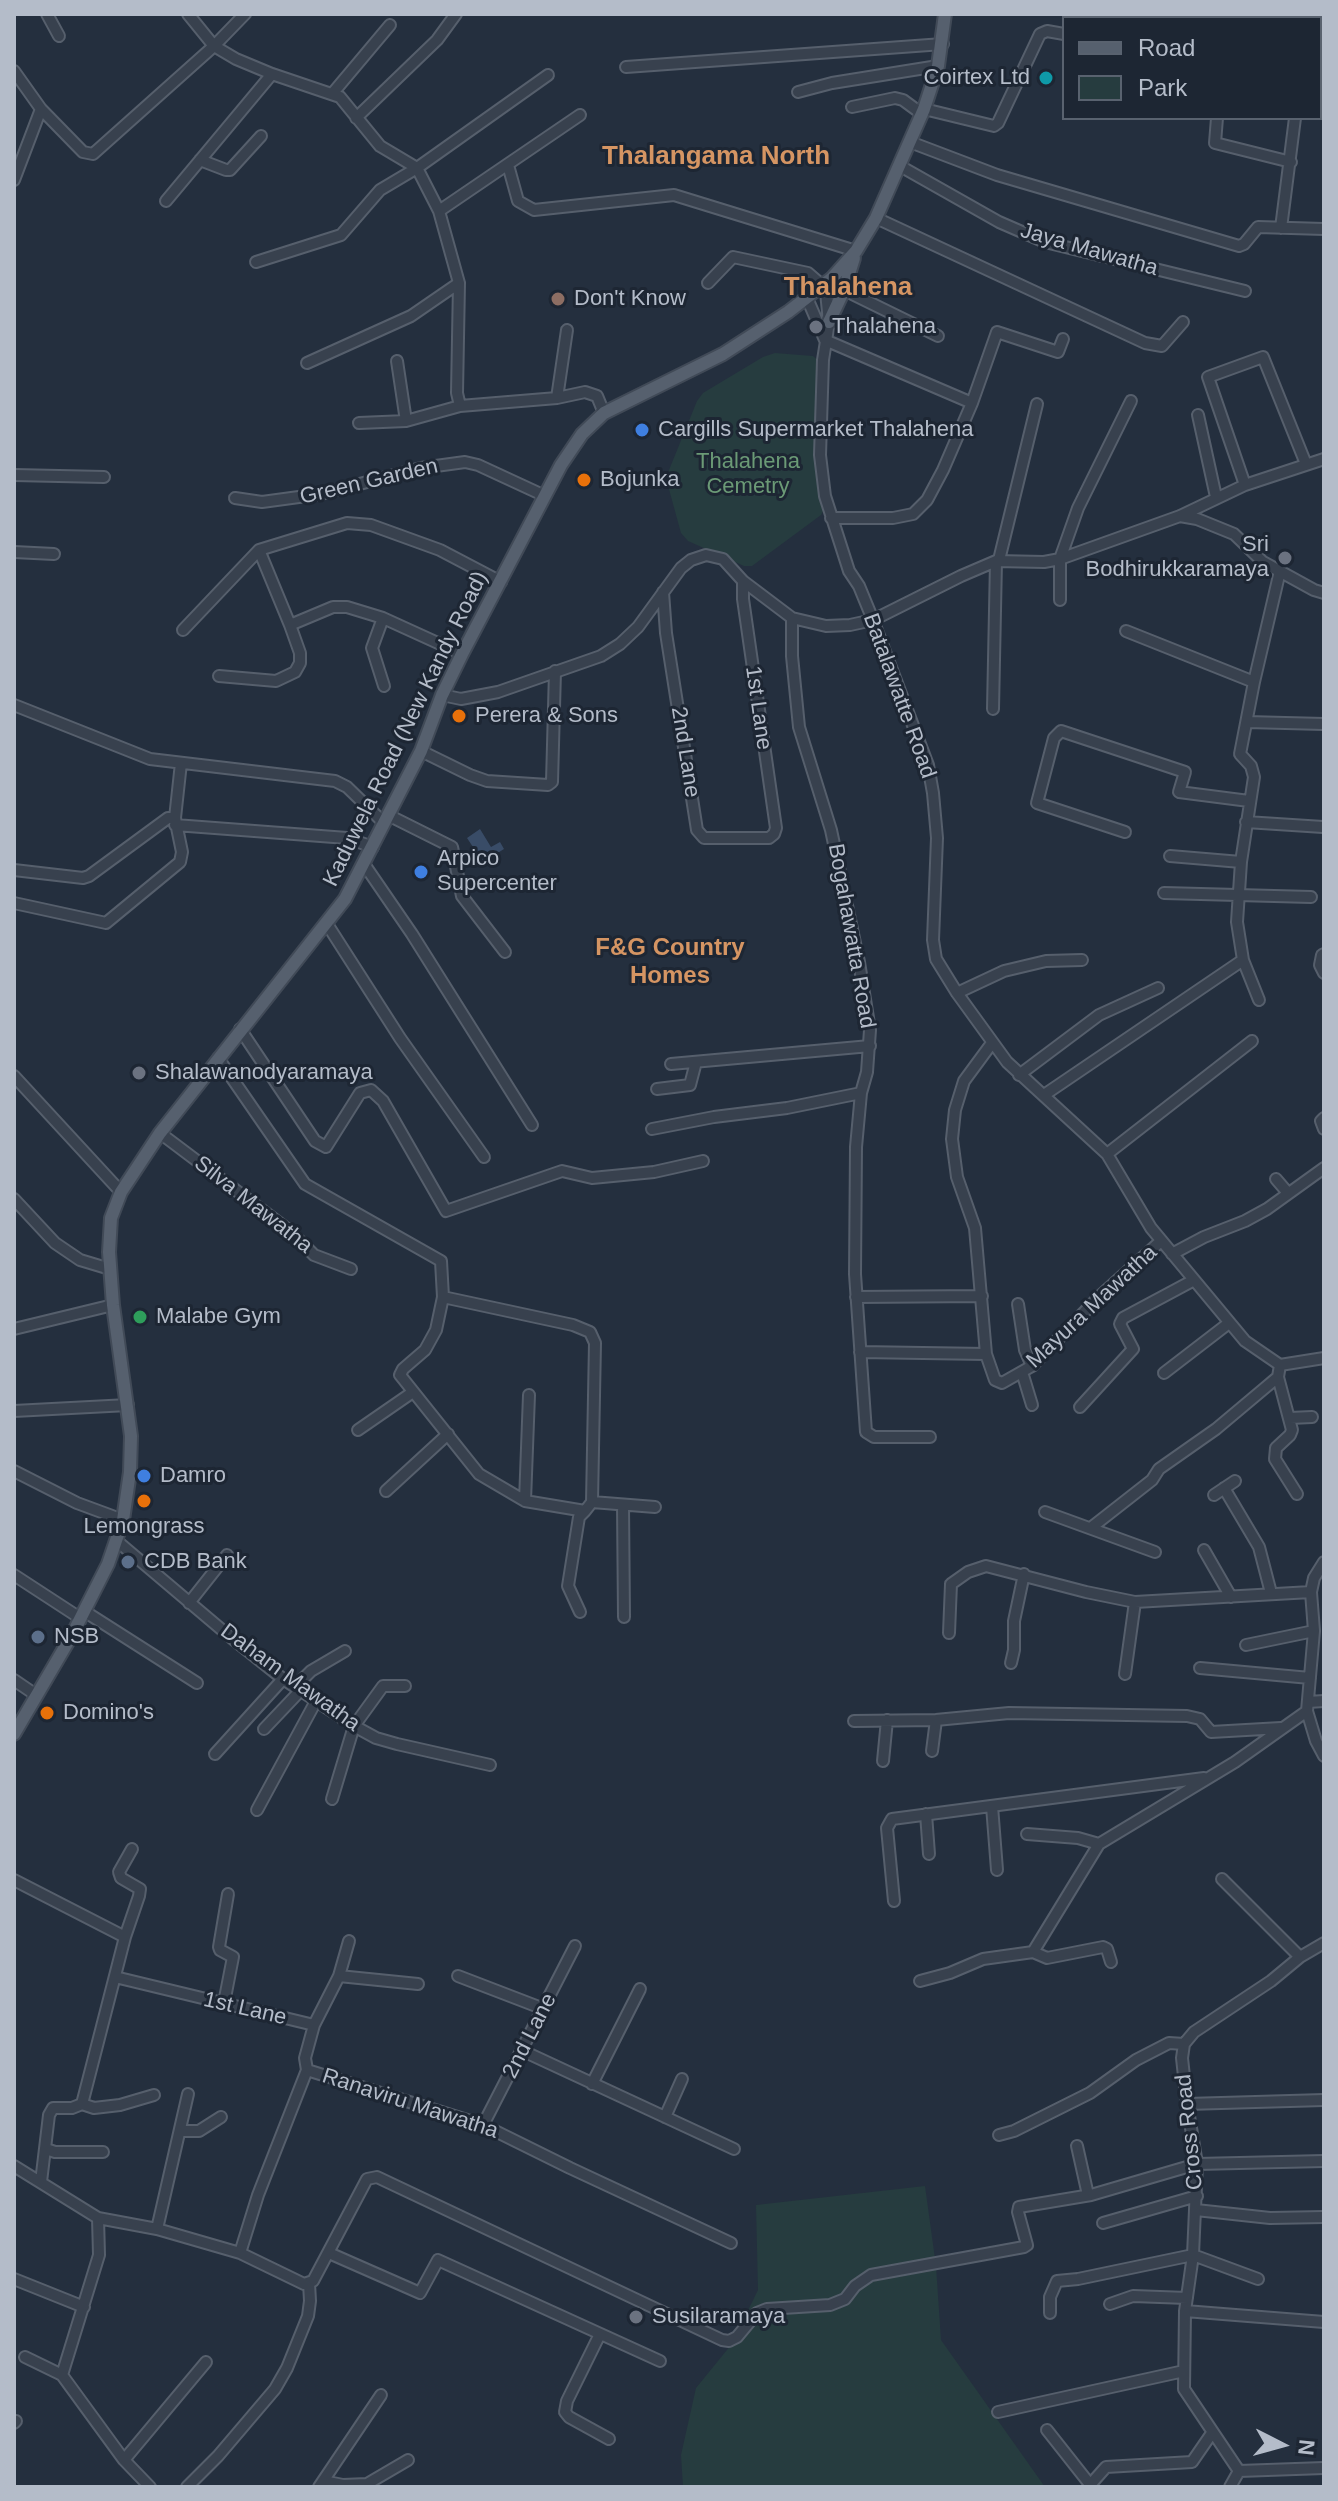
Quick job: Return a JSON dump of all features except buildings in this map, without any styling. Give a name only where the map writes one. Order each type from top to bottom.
[{"type":"main road","name":"Kaduwela Road (New Kandy Road)","points":[[14,1734],[108,1564],[123,1520],[130,1472],[131,1436],[113,1305],[109,1232],[121,1192],[160,1133],[345,899],[421,751],[442,695],[462,654],[572,448],[604,413],[723,354],[807,298],[823,286],[856,251],[876,218],[923,111],[943,44],[945,14]]},
{"type":"main road","points":[[829,322],[844,290],[856,251]]},
{"type":"street","points":[[47,14],[59,36]]},
{"type":"street","points":[[188,14],[214,46],[236,59],[340,97],[380,146],[417,168],[439,211],[459,283],[457,393],[460,406]]},
{"type":"street","points":[[15,74],[41,109],[83,152],[93,154],[214,46],[245,14]]},
{"type":"street","points":[[356,118],[437,40],[456,14]]},
{"type":"street","points":[[332,94],[390,25]]},
{"type":"street","points":[[852,107],[895,98],[923,111],[994,126],[1040,34],[1047,31],[1062,34]]},
{"type":"street","points":[[626,67],[943,44]]},
{"type":"street","points":[[798,92],[832,83],[938,66]]},
{"type":"street","points":[[166,201],[272,74]]},
{"type":"street","points":[[256,262],[341,235],[380,190],[417,168],[548,75]]},
{"type":"street","points":[[14,180],[41,109]]},
{"type":"street","points":[[439,211],[580,115]]},
{"type":"street","points":[[1217,120],[1215,143],[1291,162]]},
{"type":"street","points":[[1281,228],[1295,120]]},
{"type":"street","points":[[200,160],[230,170],[261,136]]},
{"type":"street","points":[[910,142],[997,175],[1239,246],[1258,227],[1324,229]]},
{"type":"street","points":[[508,165],[518,201],[534,210],[674,195],[856,251]]},
{"type":"street","name":"Jaya Mawatha","points":[[900,166],[999,222],[1045,242],[1245,291]]},
{"type":"street","points":[[876,218],[1145,343],[1162,346],[1183,322]]},
{"type":"street","points":[[708,283],[733,257],[808,273],[826,292],[829,322]]},
{"type":"street","points":[[307,363],[411,316],[459,283]]},
{"type":"street","points":[[844,290],[938,336]]},
{"type":"street","points":[[807,298],[825,340],[972,403]]},
{"type":"street","name":"Batalawatte Road","points":[[829,322],[825,340],[820,455],[825,496],[849,571],[873,620],[928,765],[937,838],[933,940],[936,959],[992,1043],[1019,1075],[1107,1154],[1161,1241],[1245,1341],[1279,1371]]},
{"type":"street","points":[[557,398],[567,330]]},
{"type":"street","points":[[831,518],[893,518],[913,514],[927,500],[972,403],[997,332],[1058,352],[1063,339]]},
{"type":"street","points":[[1245,485],[1208,377],[1263,357],[1306,464]]},
{"type":"street","points":[[397,361],[406,421]]},
{"type":"street","points":[[359,423],[406,421],[460,406],[557,398],[585,392],[597,396],[604,413]]},
{"type":"street","points":[[1060,600],[1060,559],[1078,508],[1131,401]]},
{"type":"street","points":[[993,709],[997,561],[1037,404]]},
{"type":"street","points":[[1198,415],[1216,497]]},
{"type":"street","points":[[442,695],[461,699],[498,692],[601,656],[638,627],[681,568],[691,560],[706,555],[723,559],[743,581],[792,618],[826,626],[850,625],[873,620],[997,561],[1044,562],[1060,559],[1180,516],[1245,485],[1324,459]]},
{"type":"street","name":"Green Garden","points":[[235,498],[262,502],[321,494],[421,468],[465,462],[545,496]]},
{"type":"street","points":[[14,475],[104,477]]},
{"type":"street","points":[[1180,516],[1197,519],[1234,534],[1263,562],[1324,593]]},
{"type":"street","points":[[183,630],[259,550],[347,523],[371,525],[440,550],[501,582]]},
{"type":"street","points":[[219,676],[276,681],[295,672],[300,663],[300,653],[290,625],[259,550]]},
{"type":"street","points":[[14,552],[54,554]]},
{"type":"street","points":[[1259,1000],[1243,960],[1237,922],[1237,896],[1254,777],[1251,766],[1240,754],[1280,571]]},
{"type":"street","name":"1st Lane","points":[[743,581],[776,828],[774,834]]},
{"type":"street","name":"2nd Lane","points":[[663,592],[666,633],[697,830],[704,838],[769,838],[774,834]]},
{"type":"street","points":[[290,625],[333,607],[347,607],[383,618],[462,654]]},
{"type":"street","points":[[383,618],[372,648],[384,686]]},
{"type":"street","name":"Bogahawatta Road","points":[[792,618],[792,656],[799,727],[831,830],[866,996],[870,1046],[861,1093],[856,1147],[856,1297],[866,1432],[869,1436],[930,1437]]},
{"type":"street","points":[[1126,631],[1254,682]]},
{"type":"street","points":[[421,751],[487,781],[548,785],[552,782],[555,671]]},
{"type":"street","points":[[14,705],[145,758],[335,781],[347,787],[386,819],[452,847],[462,896],[505,952]]},
{"type":"street","points":[[1247,722],[1324,724]]},
{"type":"street","points":[[1125,832],[1037,803],[1054,738],[1061,731],[1185,772],[1179,792],[1249,801]]},
{"type":"street","points":[[14,903],[106,923],[180,862],[182,852],[175,821],[181,763]]},
{"type":"street","points":[[14,857],[16,870],[83,878],[168,818],[347,838],[373,847]]},
{"type":"street","points":[[1246,822],[1323,827]]},
{"type":"street","points":[[1170,856],[1241,862]]},
{"type":"street","points":[[364,864],[412,934],[532,1125]]},
{"type":"street","points":[[1164,893],[1311,897]]},
{"type":"street","points":[[327,924],[400,1038],[484,1157]]},
{"type":"street","points":[[1324,954],[1320,965],[1324,973]]},
{"type":"street","points":[[957,993],[1004,971],[1046,961],[1082,960]]},
{"type":"street","points":[[1044,1095],[1243,960]]},
{"type":"street","points":[[1019,1075],[1099,1015],[1158,988]]},
{"type":"street","points":[[240,1029],[315,1141],[326,1147],[360,1093],[371,1090],[383,1101],[446,1211],[562,1171],[592,1178],[654,1172],[703,1161]]},
{"type":"street","points":[[1107,1154],[1252,1041]]},
{"type":"street","points":[[860,1352],[986,1354],[975,1228],[957,1177],[952,1139],[955,1110],[964,1081],[992,1043]]},
{"type":"street","points":[[671,1064],[870,1046]]},
{"type":"street","points":[[218,1058],[305,1184],[441,1261],[443,1297],[436,1330],[425,1350],[400,1375],[479,1474],[525,1501],[588,1507],[655,1507]]},
{"type":"street","points":[[657,1089],[690,1085],[696,1062]]},
{"type":"street","points":[[14,1076],[121,1192]]},
{"type":"street","points":[[652,1129],[861,1093]]},
{"type":"street","points":[[1324,1118],[1321,1121],[1324,1129]]},
{"type":"street","name":"Silva Mawatha","points":[[160,1133],[290,1231],[314,1255],[351,1269]]},
{"type":"street","points":[[1172,1254],[1267,1209],[1323,1170]]},
{"type":"street","points":[[1276,1179],[1288,1193]]},
{"type":"street","points":[[14,1199],[55,1243],[80,1260],[110,1269]]},
{"type":"street","name":"Mayura Mawatha","points":[[986,1354],[998,1383],[1027,1369],[1161,1241]]},
{"type":"street","points":[[1080,1407],[1133,1349],[1120,1324],[1123,1318],[1194,1280]]},
{"type":"street","points":[[856,1297],[982,1296]]},
{"type":"street","points":[[443,1297],[573,1325],[590,1332],[595,1343],[588,1507],[579,1517],[568,1586],[580,1612]]},
{"type":"street","points":[[1018,1304],[1032,1405]]},
{"type":"street","points":[[14,1329],[113,1305]]},
{"type":"street","points":[[1164,1373],[1229,1323]]},
{"type":"street","points":[[1092,1527],[1152,1480],[1159,1469],[1216,1429],[1279,1371],[1324,1358]]},
{"type":"street","points":[[1279,1371],[1292,1430],[1274,1453],[1297,1494]]},
{"type":"street","points":[[358,1430],[413,1392]]},
{"type":"street","points":[[525,1501],[529,1395]]},
{"type":"street","points":[[14,1411],[128,1405]]},
{"type":"street","points":[[1290,1418],[1312,1417]]},
{"type":"street","points":[[386,1491],[448,1434]]},
{"type":"street","points":[[14,1471],[77,1503],[123,1520]]},
{"type":"street","points":[[1214,1495],[1235,1481]]},
{"type":"street","points":[[1224,1488],[1259,1547],[1271,1593]]},
{"type":"street","points":[[623,1505],[624,1617]]},
{"type":"street","points":[[1045,1512],[1155,1552]]},
{"type":"street","name":"Daham Mawatha","points":[[117,1541],[283,1679],[354,1726],[376,1738],[490,1765]]},
{"type":"street","points":[[1204,1550],[1231,1597]]},
{"type":"street","points":[[189,1603],[227,1555]]},
{"type":"street","points":[[1324,1562],[1314,1578],[1311,1592],[1314,1631],[1308,1706],[1324,1756]]},
{"type":"street","points":[[949,1633],[951,1584],[968,1572],[986,1566],[1135,1602],[1311,1592]]},
{"type":"street","points":[[1011,1663],[1014,1621],[1024,1574]]},
{"type":"street","points":[[14,1575],[197,1683]]},
{"type":"street","points":[[1125,1674],[1135,1602]]},
{"type":"street","points":[[1246,1645],[1314,1631]]},
{"type":"street","points":[[264,1729],[311,1671],[345,1651]]},
{"type":"street","points":[[1200,1668],[1310,1678]]},
{"type":"street","points":[[215,1754],[283,1679]]},
{"type":"street","points":[[14,1680],[36,1695]]},
{"type":"street","points":[[332,1799],[354,1726],[383,1686],[405,1686]]},
{"type":"street","points":[[257,1810],[316,1701]]},
{"type":"street","points":[[1033,1952],[1099,1844],[1235,1762],[1308,1706],[1324,1701]]},
{"type":"street","points":[[854,1721],[936,1720],[1009,1713],[1187,1716],[1200,1719],[1211,1732],[1283,1727]]},
{"type":"street","points":[[883,1761],[887,1720]]},
{"type":"street","points":[[932,1751],[936,1720]]},
{"type":"street","points":[[894,1901],[887,1828],[892,1819],[1210,1777]]},
{"type":"street","points":[[992,1806],[997,1870]]},
{"type":"street","points":[[926,1814],[929,1854]]},
{"type":"street","points":[[1027,1834],[1078,1838],[1099,1844]]},
{"type":"street","points":[[82,2104],[140,1889],[121,1878],[119,1872],[132,1849]]},
{"type":"street","points":[[1222,1879],[1300,1957]]},
{"type":"street","points":[[14,1880],[125,1937]]},
{"type":"street","points":[[224,2003],[233,1957],[219,1947],[228,1894]]},
{"type":"street","name":"1st Lane","points":[[307,2070],[305,2058],[314,2025],[339,1976],[349,1941]]},
{"type":"street","name":"Cross Road","points":[[1239,2471],[1184,2389],[1185,2311],[1193,2255],[1197,2164],[1182,2058],[1184,2044],[1194,2032],[1324,1943]]},
{"type":"street","name":"2nd Lane","points":[[483,2125],[575,1946]]},
{"type":"street","points":[[920,1981],[983,1959],[1033,1952],[1047,1958],[1103,1947],[1107,1949],[1111,1962]]},
{"type":"street","points":[[339,1976],[418,1984]]},
{"type":"street","points":[[458,1976],[544,2009]]},
{"type":"street","name":"1st Lane","points":[[115,1977],[314,2025]]},
{"type":"street","points":[[592,2084],[640,1989]]},
{"type":"street","points":[[999,2135],[1014,2131],[1090,2093],[1136,2060],[1169,2043],[1184,2044]]},
{"type":"street","points":[[523,2051],[734,2149]]},
{"type":"street","name":"Ranaviru Mawatha","points":[[240,2253],[277,2142],[307,2070],[483,2125],[731,2243]]},
{"type":"street","points":[[665,2117],[682,2079]]},
{"type":"street","points":[[157,2229],[188,2094]]},
{"type":"street","points":[[41,2182],[50,2110],[82,2104],[94,2108],[120,2105],[154,2095]]},
{"type":"street","points":[[1187,2104],[1324,2100]]},
{"type":"street","points":[[181,2131],[199,2131],[221,2117]]},
{"type":"street","points":[[1077,2146],[1088,2195]]},
{"type":"street","points":[[46,2149],[55,2152],[103,2152]]},
{"type":"street","points":[[14,2166],[98,2218],[157,2229],[240,2253],[304,2284],[313,2281],[367,2179],[377,2177],[729,2341],[737,2337],[757,2313],[767,2309],[830,2305],[845,2299],[855,2286],[871,2275],[1024,2247],[1027,2245],[1019,2207],[1088,2195],[1197,2164],[1324,2161]]},
{"type":"street","points":[[1103,2223],[1197,2196]]},
{"type":"street","points":[[1196,2210],[1270,2218],[1324,2217]]},
{"type":"street","points":[[62,2375],[99,2255],[98,2218]]},
{"type":"street","points":[[329,2253],[420,2293],[438,2260],[660,2361]]},
{"type":"street","points":[[1050,2313],[1050,2297],[1057,2281],[1193,2255],[1258,2279]]},
{"type":"street","points":[[14,2279],[84,2307]]},
{"type":"street","points":[[187,2487],[275,2389],[308,2316],[309,2283]]},
{"type":"street","points":[[1110,2304],[1133,2296],[1187,2298]]},
{"type":"street","points":[[1185,2311],[1324,2322]]},
{"type":"street","points":[[600,2334],[567,2401],[565,2412],[609,2439]]},
{"type":"street","points":[[25,2357],[62,2375],[124,2460],[150,2487]]},
{"type":"street","points":[[124,2460],[206,2362]]},
{"type":"street","points":[[998,2412],[1184,2371]]},
{"type":"street","points":[[321,2484],[381,2395]]},
{"type":"street","points":[[1047,2430],[1091,2486],[1106,2467],[1192,2462],[1212,2433]]},
{"type":"street","points":[[321,2484],[367,2484],[408,2460]]},
{"type":"street","points":[[1230,2487],[1239,2471],[1324,2468]]},
{"type":"green space","name":"Thalahena Cemetry","points":[[775,353],[813,356],[821,363],[825,507],[821,515],[752,566],[744,566],[688,541],[681,533],[667,482],[669,470],[703,393]]},
{"type":"green space","points":[[925,2186],[936,2266],[941,2340],[1045,2487],[683,2487],[681,2455],[696,2388],[731,2345],[758,2290],[756,2205]]},
{"type":"water","points":[[480,829],[491,847],[500,842],[504,849],[483,862],[467,838]]},
{"type":"place","name":"Coirtex Ltd","points":[[1046,78]]},
{"type":"place","name":"Don't Know","points":[[558,299]]},
{"type":"place","name":"Thalahena","points":[[816,327]]},
{"type":"place","name":"Cargills Supermarket Thalahena","points":[[642,430]]},
{"type":"place","name":"Bojunka","points":[[584,480]]},
{"type":"place","name":"Sri Bodhirukkaramaya","points":[[1285,558]]},
{"type":"place","name":"Perera & Sons","points":[[459,716]]},
{"type":"place","name":"Arpico Supercenter","points":[[421,872]]},
{"type":"place","name":"Shalawanodyaramaya","points":[[139,1073]]},
{"type":"place","name":"Malabe Gym","points":[[140,1317]]},
{"type":"place","name":"Damro","points":[[144,1476]]},
{"type":"place","name":"Lemongrass","points":[[144,1501]]},
{"type":"place","name":"CDB Bank","points":[[128,1562]]},
{"type":"place","name":"NSB","points":[[38,1637]]},
{"type":"place","name":"Domino's","points":[[47,1713]]},
{"type":"place","name":"Susilaramaya","points":[[636,2317]]},
{"type":"district","name":"Thalangama North","points":[[716,157]]},
{"type":"district","name":"Thalahena","points":[[848,288]]},
{"type":"district","name":"F&G Country Homes","points":[[670,962]]}]
